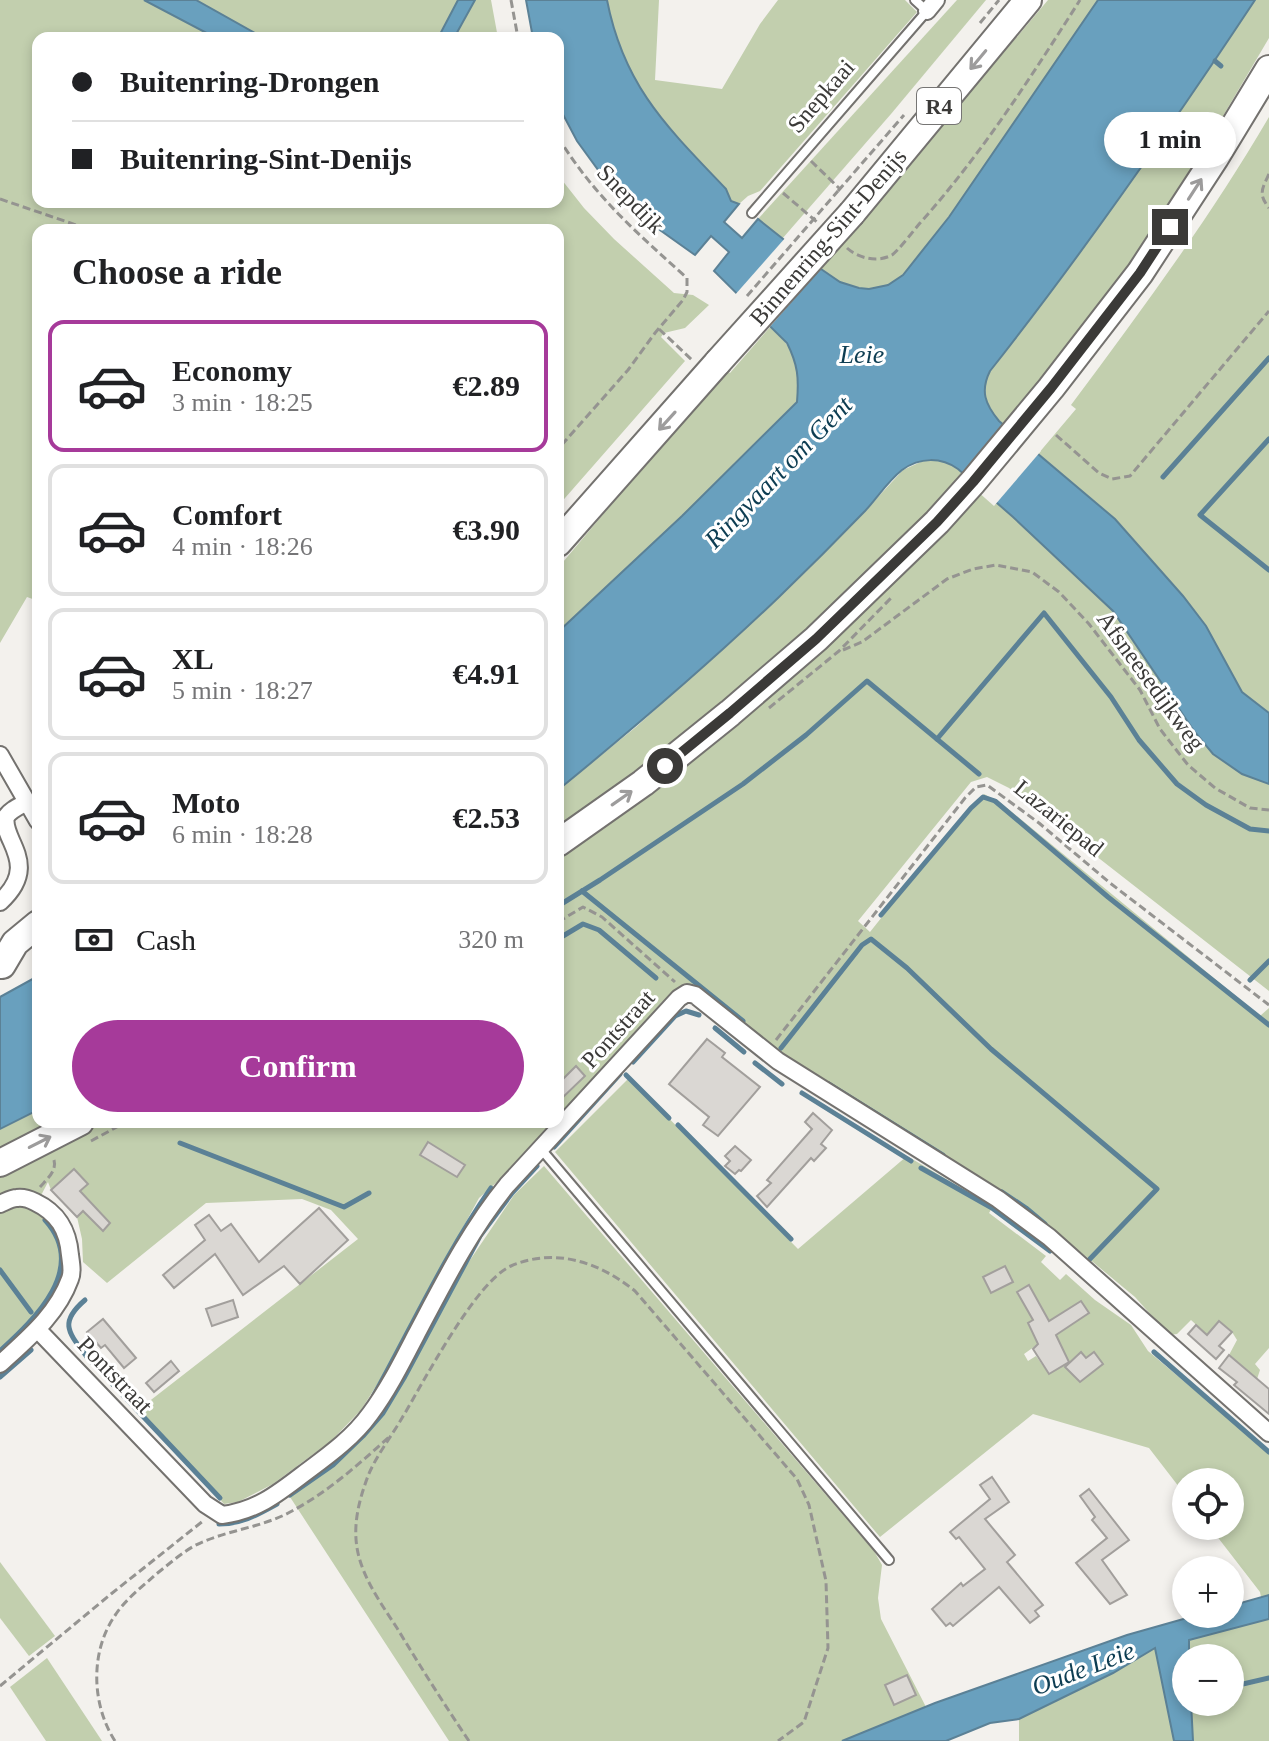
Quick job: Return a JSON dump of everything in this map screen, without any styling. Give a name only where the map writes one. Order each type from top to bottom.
[{"type":"highway","name":"Binnenring-Sint-Denijs","points":[[564,536],[718,362],[843,198],[1028,0]]},
{"type":"highway","points":[[564,839],[643,783],[730,713],[816,639],[937,522],[1051,388],[1140,273],[1269,69]]},
{"type":"highway","points":[[1,965],[15,943],[32,931]]},
{"type":"highway","points":[[1,965],[32,948]]},
{"type":"highway","points":[[0,1163],[68,1128]]},
{"type":"street","points":[[0,755],[5,777],[32,811]]},
{"type":"street","points":[[0,902],[15,883],[18,872],[4,823],[7,816],[27,802]]},
{"type":"street","name":"Pontstraat","points":[[564,1124],[679,998],[687,993],[695,995],[778,1061],[998,1199],[1049,1237],[1269,1433]]},
{"type":"street","name":"Pontstraat","points":[[38,1330],[205,1504],[222,1515],[241,1513],[279,1493],[338,1449],[369,1416],[488,1208],[560,1128]]},
{"type":"street","points":[[0,1204],[14,1197],[29,1199],[56,1216],[69,1244],[72,1275],[62,1297],[38,1330],[0,1364]]},
{"type":"lane","name":"Snepkaai","points":[[752,213],[926,4]]},
{"type":"lane","points":[[541,1149],[889,1560]]},
{"type":"path","points":[[511,0],[517,32]]},
{"type":"path","points":[[979,24],[999,0]]},
{"type":"path","points":[[841,243],[853,254],[871,260],[892,255],[989,137],[1080,0]]},
{"type":"path","points":[[746,298],[843,198],[910,108]]},
{"type":"path","name":"Snepdijk","points":[[564,147],[599,195],[687,278],[687,292],[683,300],[659,329]]},
{"type":"path","points":[[802,153],[843,198]]},
{"type":"path","points":[[1269,174],[1261,191],[1269,208]]},
{"type":"path","points":[[774,186],[818,222]]},
{"type":"path","points":[[0,199],[73,224]]},
{"type":"path","points":[[1056,435],[1099,473],[1112,479],[1130,476],[1269,311]]},
{"type":"path","points":[[564,442],[628,370],[659,329],[692,360]]},
{"type":"path","name":"Afsneesedijkweg","points":[[839,651],[862,642],[947,579],[973,569],[996,565],[1032,572],[1059,592],[1089,624],[1140,690],[1160,729],[1188,765],[1215,788],[1250,808],[1269,810]]},
{"type":"path","name":"Lazariepad","points":[[766,1052],[965,798],[976,787],[987,785],[1013,802],[1110,883],[1269,1005]]},
{"type":"path","points":[[564,918],[583,907],[602,917],[687,993]]},
{"type":"path","points":[[29,1199],[51,1174],[54,1160]]},
{"type":"path","points":[[469,1741],[371,1586],[358,1552],[355,1517],[369,1473],[454,1330],[486,1285],[508,1267],[531,1259],[568,1258],[617,1276],[635,1291],[797,1479],[809,1505],[826,1581],[828,1648],[804,1722],[778,1741]]},
{"type":"path","points":[[115,1741],[98,1703],[96,1677],[105,1634],[115,1614],[131,1596],[174,1559],[194,1547],[292,1512],[344,1477],[392,1435]]},
{"type":"path","points":[[0,1686],[215,1511]]},
{"type":"green space","points":[[0,0],[491,0],[497,32],[32,32],[32,208],[564,208],[564,183],[614,239],[674,293],[693,295],[709,305],[685,328],[664,333],[661,337],[685,361],[564,499],[564,224],[32,224],[32,599],[27,597],[0,643]]},
{"type":"green space","points":[[607,0],[659,0],[655,80],[722,89],[760,24],[778,0],[905,0],[917,12],[760,191],[739,204],[731,201],[726,189],[651,104],[625,58]]},
{"type":"green space","points":[[957,0],[986,0],[782,239],[758,219]]},
{"type":"green space","points":[[1048,0],[1098,0],[949,217],[903,275],[888,285],[869,289],[840,282],[821,269]]},
{"type":"green space","points":[[1255,0],[1269,0],[1269,38],[1203,150],[1129,264],[1003,424],[986,400],[985,386],[990,371],[1215,61]]},
{"type":"green space","points":[[1269,117],[1269,713],[1242,692],[1206,626],[1115,519],[1038,454],[1076,409],[1071,405],[1199,228]]},
{"type":"green space","points":[[771,326],[791,352],[797,368],[797,401],[682,516],[564,626],[564,561],[725,369],[730,373]]},
{"type":"green space","points":[[935,459],[950,463],[1013,517],[1113,611],[1213,754],[1242,774],[1269,784],[1269,991],[1009,788],[987,777],[971,782],[858,921],[870,932],[956,824],[984,794],[1001,803],[1260,1016],[1269,1008],[1269,1348],[1255,1364],[1260,1370],[1257,1379],[1229,1355],[1237,1340],[1220,1322],[1211,1331],[1223,1342],[1219,1346],[1191,1320],[1177,1334],[1169,1335],[1135,1297],[1016,1202],[795,1063],[691,987],[662,1002],[564,1110],[564,785],[636,727],[778,598],[903,470]]},
{"type":"green space","points":[[629,1078],[798,1249],[907,1156],[987,1203],[992,1208],[989,1213],[1046,1256],[1041,1262],[1060,1280],[1066,1274],[1095,1300],[1131,1325],[1148,1351],[1269,1453],[1269,1595],[1261,1597],[1244,1571],[1244,1556],[1232,1556],[1220,1540],[1244,1540],[1244,1468],[1172,1468],[1172,1478],[1149,1448],[1033,1414],[880,1537],[555,1152]],"holes":[[[1029,1286],[1063,1349],[1055,1366],[1057,1369],[1049,1374],[1036,1356],[1028,1361],[1024,1354],[1038,1344],[1028,1324],[1033,1320]]]},
{"type":"green space","points":[[32,1113],[32,1128],[546,1128],[479,1198],[361,1410],[331,1441],[273,1484],[238,1502],[224,1504],[138,1410],[358,1239],[331,1210],[302,1199],[206,1203],[107,1283],[83,1262],[77,1217],[91,1203],[80,1191],[87,1184],[66,1176],[51,1190],[48,1182],[34,1209],[50,1221],[58,1232],[64,1274],[55,1293],[31,1325],[0,1354],[0,1129]]},
{"type":"green space","points":[[544,1166],[874,1551],[882,1565],[878,1598],[881,1619],[926,1707],[842,1741],[449,1741],[290,1497],[345,1452],[390,1402],[464,1269],[514,1195]]},
{"type":"green space","points":[[0,1562],[55,1636],[29,1656],[0,1618]]},
{"type":"green space","points":[[1269,1619],[1269,1741],[1192,1741],[1191,1716],[1244,1716],[1244,1644],[1189,1644],[1189,1640]]},
{"type":"green space","points":[[1156,1647],[1177,1741],[1019,1741],[1019,1719]]},
{"type":"green space","points":[[47,1658],[102,1741],[46,1741],[10,1687]]},
{"type":"water","points":[[144,0],[196,0],[253,32],[205,32]]},
{"type":"water","points":[[458,0],[475,0],[457,32],[441,32]]},
{"type":"water","points":[[526,0],[607,0],[625,58],[651,104],[726,189],[731,201],[739,204],[724,222],[742,238],[758,219],[840,282],[869,289],[888,285],[903,275],[949,217],[1098,0],[1255,0],[1126,188],[990,371],[985,391],[987,403],[999,421],[1115,519],[1183,596],[1206,626],[1242,692],[1269,713],[1269,784],[1242,774],[1213,754],[1113,611],[958,469],[945,462],[930,460],[916,463],[897,474],[865,511],[752,622],[564,785],[564,626],[797,402],[798,379],[787,343],[714,271],[729,252],[711,236],[695,255],[636,213],[612,189],[577,141],[564,116],[564,32],[532,32]]},
{"type":"water","points":[[32,979],[32,1113],[0,1129],[0,997]]},
{"type":"water","points":[[1269,1595],[1269,1619],[1244,1626],[1244,1602]]},
{"type":"water","name":"Oude Leie","points":[[1172,1622],[1172,1628],[1235,1628],[1189,1640],[1189,1644],[1172,1644],[1172,1716],[1192,1716],[1193,1741],[1174,1741],[1155,1648],[1113,1673],[1019,1719],[990,1723],[946,1741],[842,1741],[935,1703],[1127,1635]]},
{"type":"pier","points":[[786,237],[823,266],[768,329],[734,296]]},
{"type":"pier","points":[[1006,421],[1041,451],[994,506],[960,476]]},
{"type":"building","points":[[707,1039],[725,1053],[722,1057],[760,1087],[718,1136],[703,1125],[709,1117],[669,1084]]},
{"type":"building","points":[[576,1066],[585,1076],[564,1096],[564,1078]]},
{"type":"building","points":[[813,1113],[832,1130],[821,1144],[826,1148],[814,1161],[811,1158],[767,1207],[757,1196],[771,1183],[767,1180],[812,1129],[805,1122]]},
{"type":"building","points":[[428,1142],[465,1165],[457,1177],[420,1155]]},
{"type":"building","points":[[735,1146],[751,1160],[735,1174],[725,1166],[730,1161],[725,1156]]},
{"type":"building","points":[[74,1169],[88,1184],[80,1191],[110,1223],[103,1231],[83,1211],[77,1217],[51,1190]]},
{"type":"building","points":[[319,1208],[348,1240],[300,1284],[284,1266],[243,1295],[215,1254],[174,1288],[163,1275],[205,1240],[195,1225],[209,1215],[221,1231],[231,1224],[259,1262]]},
{"type":"building","points":[[1005,1266],[1013,1282],[991,1293],[983,1277]]},
{"type":"building","points":[[1029,1285],[1049,1321],[1081,1301],[1089,1313],[1056,1335],[1069,1362],[1049,1374],[1033,1349],[1038,1344],[1028,1323],[1033,1320],[1017,1292]]},
{"type":"building","points":[[233,1300],[238,1317],[212,1326],[206,1309]]},
{"type":"building","points":[[103,1319],[136,1358],[124,1368],[105,1345],[101,1348],[87,1332]]},
{"type":"building","points":[[1219,1321],[1232,1332],[1219,1346],[1224,1350],[1216,1359],[1188,1334],[1196,1325],[1207,1335]]},
{"type":"building","points":[[1081,1352],[1086,1358],[1094,1352],[1103,1364],[1080,1382],[1065,1367]]},
{"type":"building","points":[[1229,1355],[1269,1389],[1269,1414],[1219,1368]]},
{"type":"building","points":[[171,1361],[179,1371],[154,1392],[146,1383]]},
{"type":"building","points":[[992,1477],[1009,1502],[985,1519],[1015,1555],[1007,1562],[1043,1605],[1035,1611],[1039,1616],[1030,1623],[999,1587],[953,1626],[950,1623],[946,1626],[932,1609],[961,1583],[963,1586],[985,1569],[959,1537],[956,1539],[950,1532],[990,1499],[980,1485]]},
{"type":"building","points":[[1089,1489],[1129,1540],[1102,1560],[1127,1595],[1110,1604],[1076,1563],[1107,1538],[1092,1520],[1095,1517],[1080,1496]]},
{"type":"building","points":[[907,1675],[916,1695],[894,1705],[885,1685]]},
{"type":"waterway","points":[[1215,61],[1221,66]]},
{"type":"waterway","points":[[1163,477],[1269,358]]},
{"type":"waterway","points":[[1269,439],[1200,515],[1269,570]]},
{"type":"waterway","points":[[937,739],[1044,613],[1111,697],[1139,740],[1177,784],[1206,805],[1250,829],[1269,831]]},
{"type":"waterway","points":[[564,902],[743,784],[806,735],[867,681],[979,774]]},
{"type":"waterway","points":[[881,915],[983,797],[995,801],[1108,897],[1269,1025]]},
{"type":"waterway","points":[[582,891],[743,1021]]},
{"type":"waterway","points":[[564,935],[583,924],[599,930],[656,978]]},
{"type":"waterway","points":[[781,1048],[862,945],[871,939],[907,968],[991,1049],[1157,1189],[1087,1262]]},
{"type":"waterway","points":[[1250,980],[1269,961]]},
{"type":"waterway","points":[[633,1062],[675,1016],[686,1011],[699,1015]]},
{"type":"waterway","points":[[715,1028],[744,1052]]},
{"type":"waterway","points":[[755,1063],[782,1084]]},
{"type":"waterway","points":[[554,1147],[620,1074]]},
{"type":"waterway","points":[[626,1075],[669,1118]]},
{"type":"waterway","points":[[829,1084],[943,1155]]},
{"type":"waterway","points":[[802,1093],[911,1161]]},
{"type":"waterway","points":[[678,1125],[791,1239]]},
{"type":"waterway","points":[[180,1143],[344,1207],[369,1193]]},
{"type":"waterway","points":[[290,1495],[333,1465],[383,1413],[480,1236],[537,1166]]},
{"type":"waterway","points":[[921,1168],[992,1208],[1050,1251]]},
{"type":"waterway","points":[[374,1395],[444,1264],[491,1188]]},
{"type":"waterway","points":[[1002,1192],[1045,1224]]},
{"type":"waterway","points":[[0,1351],[41,1308],[59,1274],[61,1256],[57,1238],[45,1220]]},
{"type":"waterway","points":[[0,1270],[31,1312]]},
{"type":"waterway","points":[[85,1300],[71,1315],[69,1322],[75,1341],[220,1498]]},
{"type":"waterway","points":[[0,1377],[31,1350]]},
{"type":"waterway","points":[[1154,1352],[1269,1452]]},
{"type":"waterway","points":[[219,1524],[242,1521],[277,1504]]},
{"type":"waterway","points":[[1244,1684],[1269,1678]]},
{"type":"route","points":[[665,766],[816,639],[937,522],[1051,388],[1140,273],[1170,227]]},
{"type":"water label","name":"Leie","points":[[862,354]]},
{"type":"water label","name":"Ringvaart om Gent","points":[[778,472]]}]
